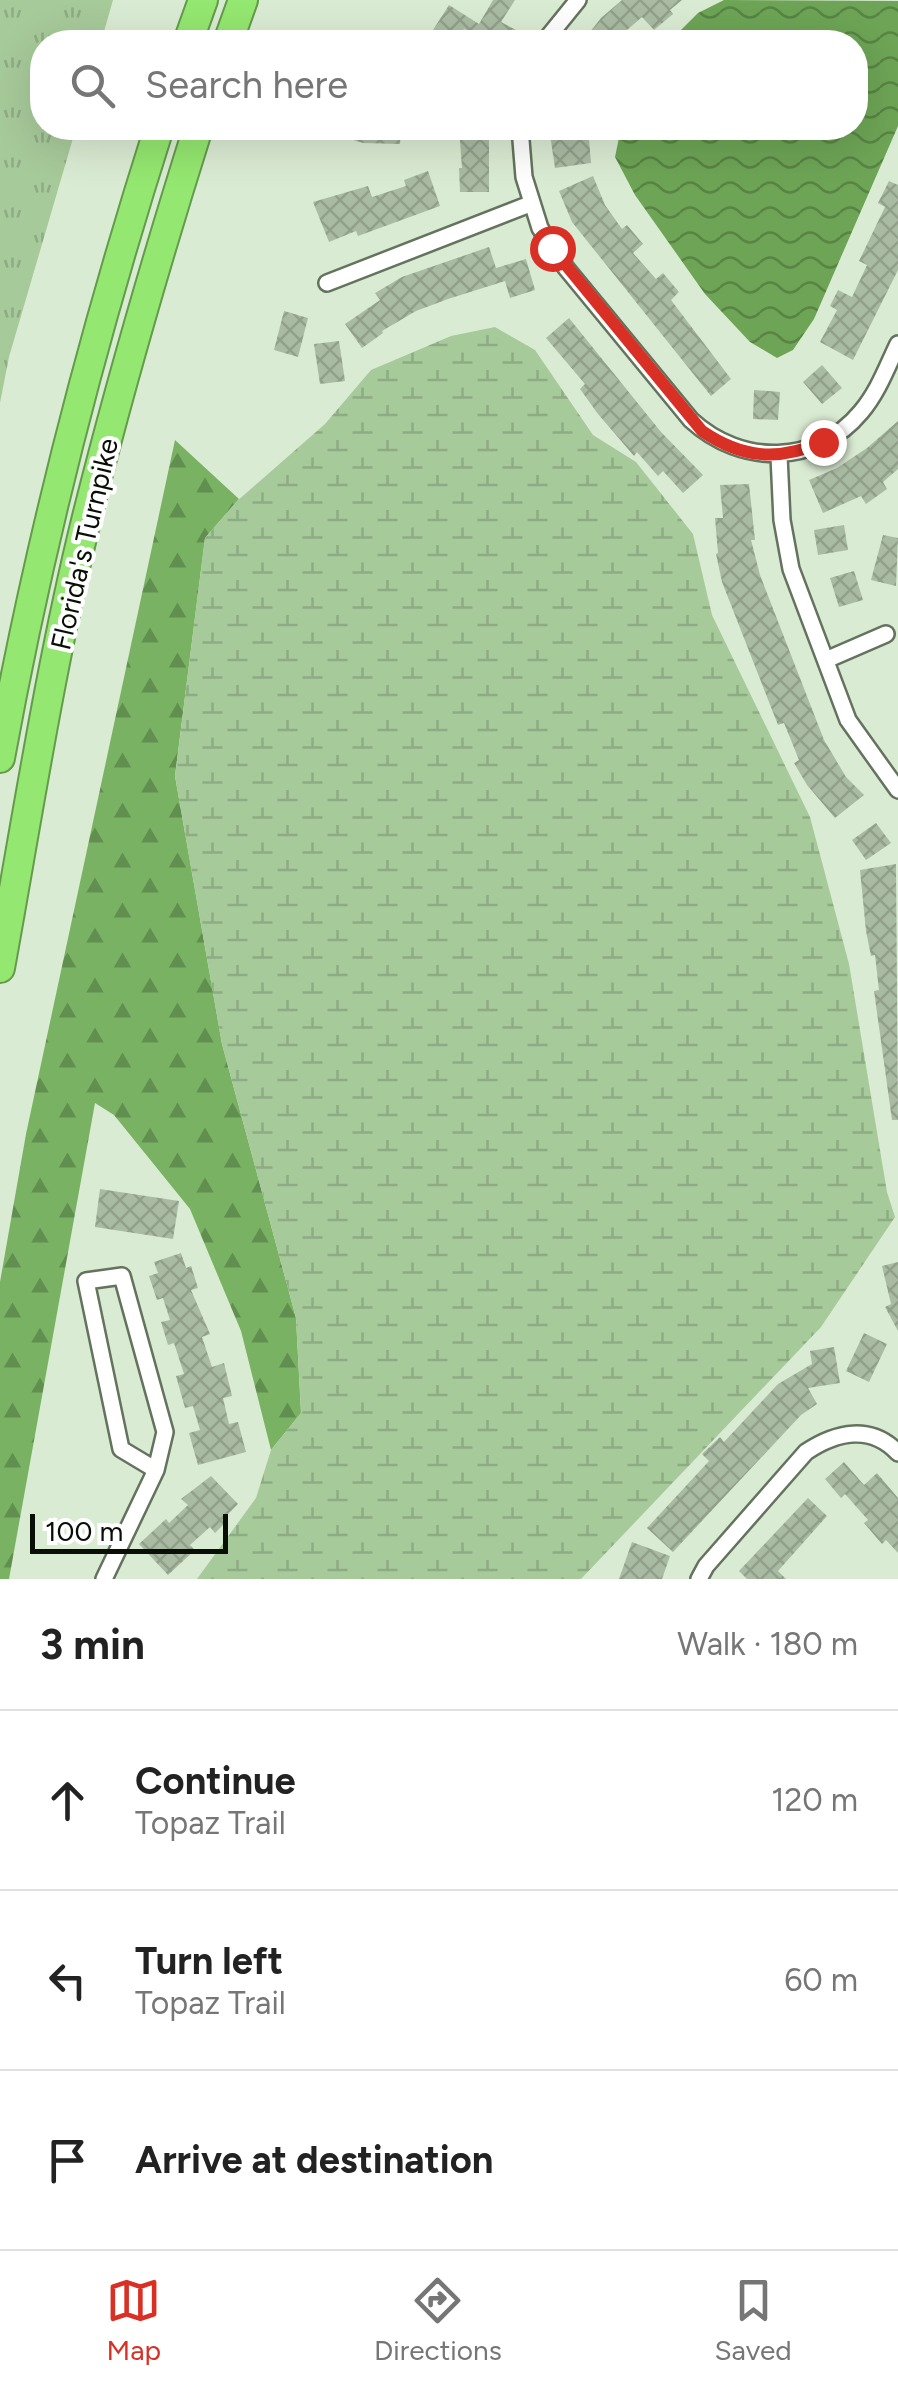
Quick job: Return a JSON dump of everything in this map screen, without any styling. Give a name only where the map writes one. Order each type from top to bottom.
[{"type":"highway","points":[[192,30],[203,0]]},
{"type":"highway","points":[[232,30],[243,0]]},
{"type":"highway","name":"Florida's Turnpike","points":[[0,758],[49,516],[122,245],[155,140]]},
{"type":"highway","name":"Florida's Turnpike","points":[[0,968],[56,660],[86,524],[147,293],[194,140]]},
{"type":"street","points":[[554,30],[578,0]]},
{"type":"street","points":[[521,140],[530,204],[540,228],[566,268],[691,420],[718,442],[757,454],[780,456],[823,442],[850,425],[877,390],[898,344]]},
{"type":"street","points":[[327,283],[530,204]]},
{"type":"street","points":[[780,456],[782,520],[790,569],[848,720],[898,790]]},
{"type":"street","points":[[826,660],[886,634]]},
{"type":"street","points":[[104,1579],[156,1470],[165,1432],[122,1276],[86,1280],[121,1448],[156,1470]]},
{"type":"street","points":[[699,1579],[706,1566],[806,1452],[827,1438],[854,1431],[890,1444],[898,1453]]},
{"type":"green space","points":[[0,0],[113,0],[104,30],[30,30],[30,140],[72,140],[9,357],[0,403]]},
{"type":"green space","points":[[495,327],[535,350],[593,435],[636,462],[693,534],[712,615],[810,817],[849,964],[887,1192],[895,1217],[821,1327],[581,1579],[197,1579],[256,1498],[271,1450],[301,1413],[296,1318],[222,1044],[175,776],[205,538],[237,501],[325,424],[371,370],[451,336]]},
{"type":"green space","points":[[175,440],[239,499],[205,538],[175,776],[222,1044],[296,1318],[301,1413],[271,1450],[241,1331],[190,1209],[114,1115],[95,1103],[9,1579],[0,1579],[0,1282],[26,1134]]},
{"type":"water","points":[[724,0],[898,1],[898,126],[814,319],[793,350],[777,358],[750,342],[705,294],[635,195],[615,157],[619,140],[868,140],[868,30],[681,30],[698,13]]},
{"type":"building","points":[[493,0],[515,0],[501,22],[516,30],[433,30],[449,5],[479,24]]},
{"type":"building","points":[[622,0],[682,0],[654,30],[642,17],[627,30],[592,30]]},
{"type":"building","points":[[353,140],[400,140],[400,144]]},
{"type":"building","points":[[460,140],[489,140],[489,192],[460,192]]},
{"type":"building","points":[[551,140],[589,140],[591,163],[555,168]]},
{"type":"building","points":[[428,171],[440,206],[358,236],[356,231],[329,242],[313,202],[368,186],[372,197],[406,186],[404,180]]},
{"type":"building","points":[[593,176],[605,205],[622,229],[627,225],[643,244],[633,253],[656,279],[663,273],[679,292],[671,300],[731,379],[711,396],[572,222],[559,191]]},
{"type":"building","points":[[889,181],[898,185],[898,270],[853,360],[820,342],[837,310],[830,306],[838,290],[852,297],[867,265],[859,261],[885,207],[878,203]]},
{"type":"building","points":[[489,247],[496,268],[526,259],[535,290],[510,298],[505,281],[448,299],[416,311],[362,348],[345,324],[380,300],[375,293],[402,277]]},
{"type":"building","points":[[284,311],[308,318],[298,357],[274,350]]},
{"type":"building","points":[[569,318],[661,432],[703,475],[683,493],[663,471],[658,476],[637,452],[634,456],[580,389],[585,384],[546,338]]},
{"type":"building","points":[[339,341],[345,381],[320,384],[314,344]]},
{"type":"building","points":[[822,365],[842,388],[822,404],[803,382]]},
{"type":"building","points":[[754,390],[780,392],[778,420],[753,419]]},
{"type":"building","points":[[898,421],[898,469],[883,482],[887,489],[866,504],[861,496],[823,513],[809,480],[837,468]]},
{"type":"building","points":[[749,484],[755,540],[751,540],[760,575],[824,740],[846,777],[864,795],[835,818],[794,763],[799,760],[784,723],[778,725],[722,582],[715,518],[723,518],[720,485]]},
{"type":"building","points":[[844,525],[848,550],[818,555],[814,530]]},
{"type":"building","points":[[883,535],[898,538],[896,586],[871,580]]},
{"type":"building","points":[[854,571],[863,600],[839,607],[830,578]]},
{"type":"building","points":[[876,823],[891,843],[866,860],[852,840]]},
{"type":"building","points":[[896,864],[898,1120],[892,1120],[874,991],[879,990],[875,955],[871,956],[866,931],[860,870]]},
{"type":"building","points":[[100,1189],[179,1201],[173,1239],[95,1227]]},
{"type":"building","points":[[181,1253],[186,1268],[191,1266],[198,1288],[191,1290],[210,1334],[202,1337],[212,1367],[224,1363],[232,1396],[223,1398],[229,1424],[238,1422],[246,1452],[198,1465],[189,1433],[200,1430],[193,1406],[185,1408],[176,1376],[184,1374],[174,1343],[168,1345],[161,1322],[170,1320],[163,1298],[157,1300],[149,1276],[158,1273],[154,1262]]},
{"type":"building","points":[[898,1262],[898,1331],[885,1307],[891,1304],[882,1266]]},
{"type":"building","points":[[864,1333],[887,1344],[869,1382],[846,1371]]},
{"type":"building","points":[[834,1347],[840,1383],[808,1388],[817,1404],[801,1415],[673,1552],[647,1528],[709,1461],[702,1454],[720,1437],[724,1442],[778,1384],[812,1364],[810,1351]]},
{"type":"building","points":[[844,1462],[864,1485],[877,1473],[898,1498],[898,1553],[886,1540],[882,1544],[864,1523],[868,1520],[825,1479]]},
{"type":"building","points":[[211,1476],[238,1504],[215,1533],[210,1527],[190,1545],[195,1550],[168,1575],[139,1544],[166,1519],[169,1523],[188,1505],[181,1499]]},
{"type":"building","points":[[808,1498],[827,1516],[778,1571],[786,1579],[747,1579],[739,1571]]},
{"type":"building","points":[[632,1542],[670,1556],[662,1579],[619,1579]]},
{"type":"route","points":[[552,248],[702,431],[718,442],[757,454],[780,456],[823,442]]}]
